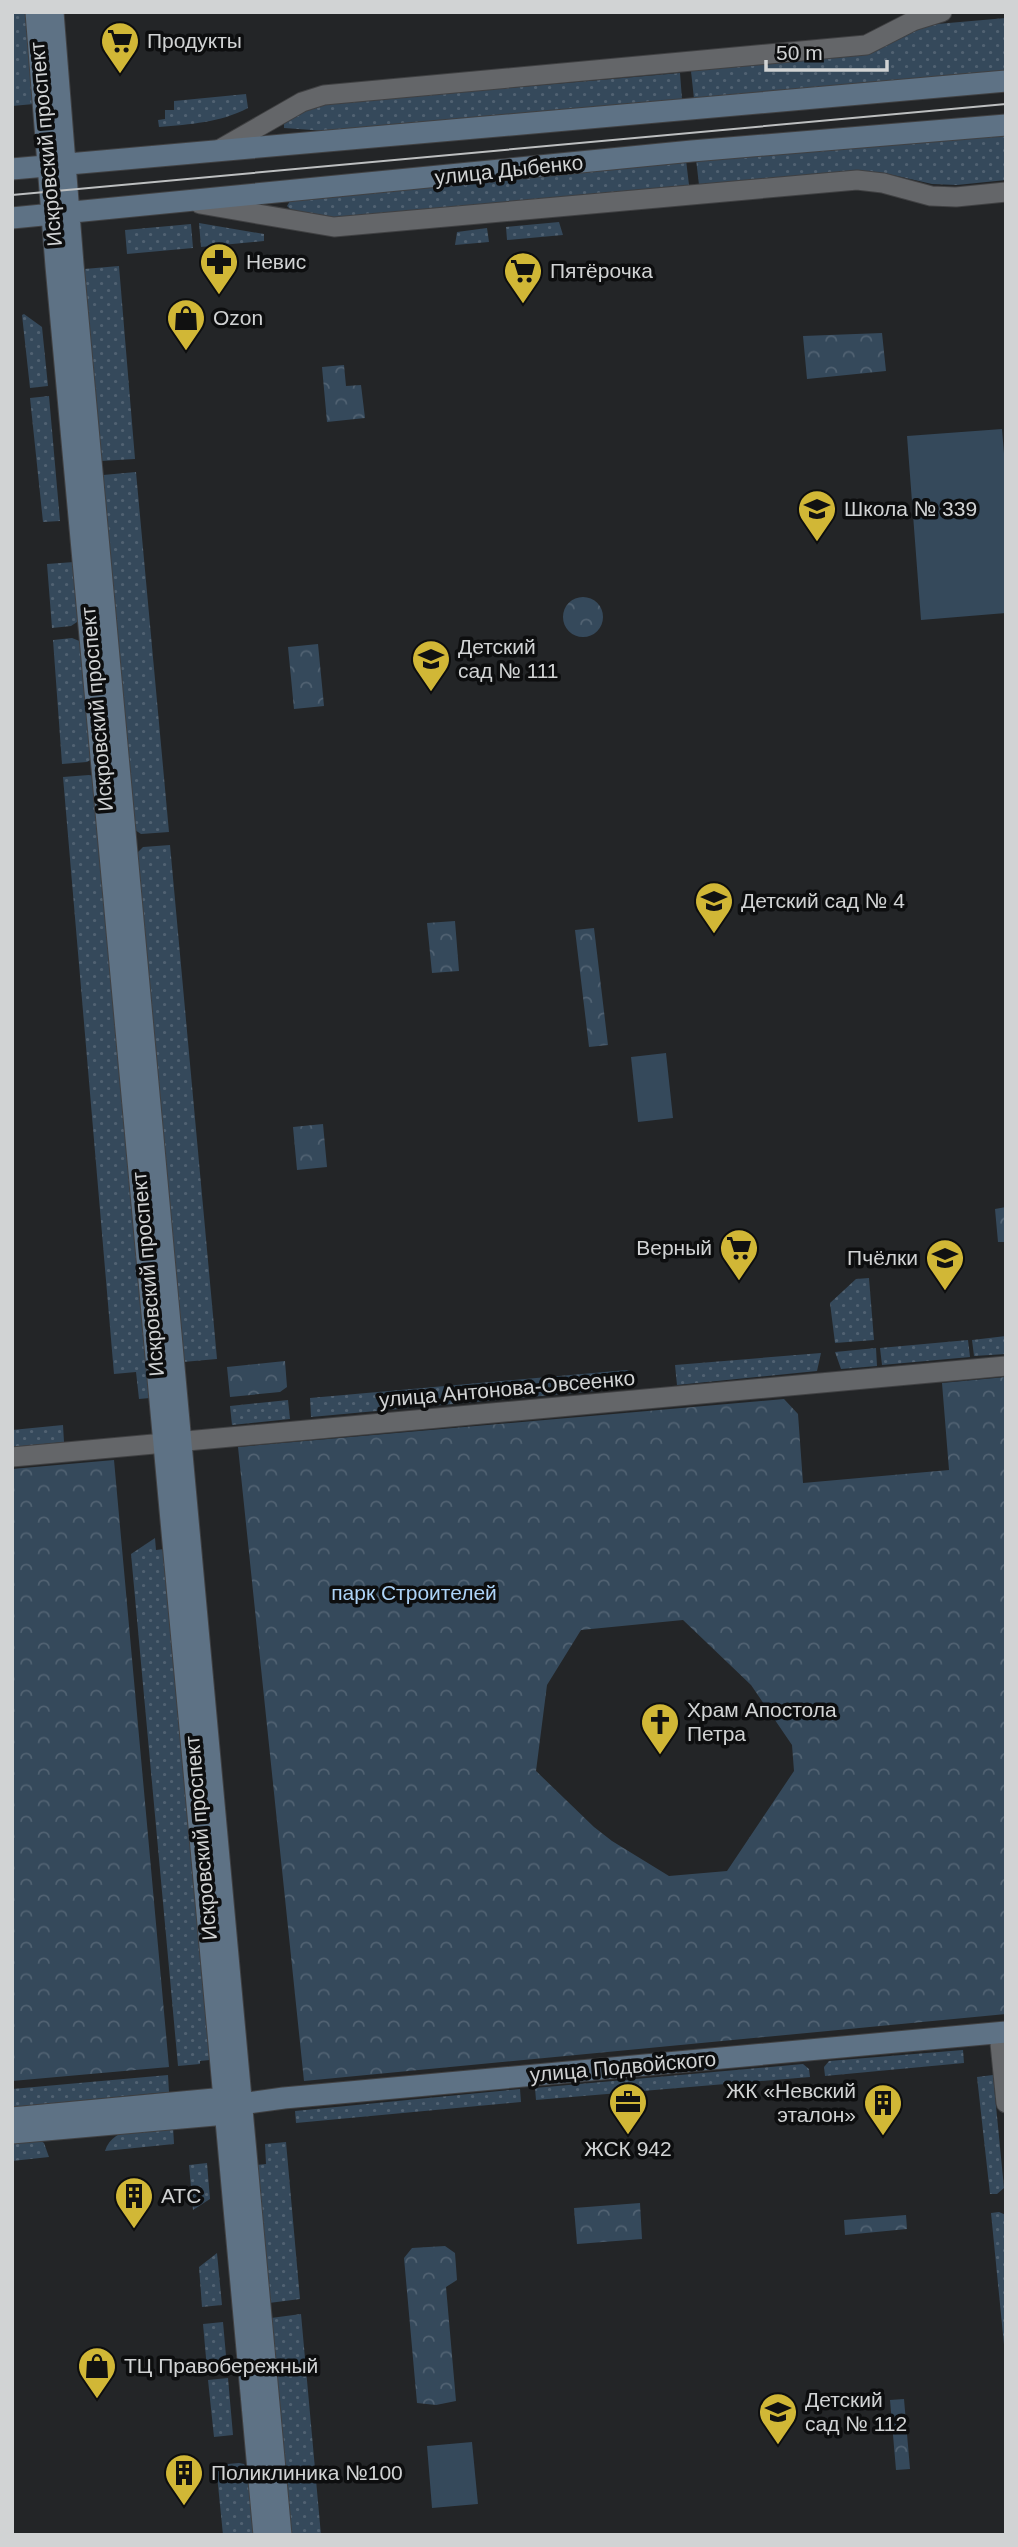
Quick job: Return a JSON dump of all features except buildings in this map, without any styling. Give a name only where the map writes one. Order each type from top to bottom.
[{"type":"street","name":"Искровский проспект","points":[[36,12],[57,164]]},
{"type":"street","name":"Искровский проспект","points":[[53,12],[61,213],[231,2106],[264,2535]]},
{"type":"street","points":[[220,149],[302,102],[324,95],[866,45],[912,21],[942,12]]},
{"type":"street","points":[[12,169],[1006,81]]},
{"type":"street","name":"улица Дыбенко","points":[[12,218],[692,151],[1006,125]]},
{"type":"street","points":[[185,201],[334,227],[857,180],[883,183],[931,196],[956,197],[1006,192]]},
{"type":"street","name":"улица Антонова-Овсеенко","points":[[12,1457],[1006,1366]]},
{"type":"street","points":[[1002,2033],[1006,2103]]},
{"type":"street","name":"улица Подвойского","points":[[12,2133],[284,2098],[1002,2033]]},
{"type":"street","name":"Искровский проспект","points":[[231,2106],[281,2535]]},
{"type":"street","name":"улица Подвойского","points":[[12,2118],[231,2106]]},
{"type":"green space","points":[[12,12],[26,12],[34,104],[12,106]]},
{"type":"green space","points":[[1006,18],[1006,71],[694,99],[691,71],[869,54],[917,29],[937,24]]},
{"type":"green space","points":[[680,73],[682,99],[326,131],[284,128],[284,124],[293,117],[324,104]]},
{"type":"green space","points":[[246,94],[248,108],[237,113],[205,122],[159,127],[158,120],[165,119],[165,110],[174,110],[174,101]]},
{"type":"green space","points":[[1006,132],[1006,180],[957,185],[932,184],[884,173],[857,171],[699,185],[696,159]]},
{"type":"green space","points":[[686,160],[689,185],[334,218],[291,210],[287,206],[290,201]]},
{"type":"green space","points":[[559,222],[563,235],[507,240],[506,227]]},
{"type":"green space","points":[[199,223],[264,234],[264,241],[201,247]]},
{"type":"green space","points":[[191,224],[193,248],[127,254],[125,230]]},
{"type":"green space","points":[[487,228],[489,242],[455,245],[457,232]]},
{"type":"green space","points":[[119,266],[135,459],[101,461],[84,269]]},
{"type":"green space","points":[[24,314],[42,327],[48,386],[30,388]]},
{"type":"green space","points":[[882,333],[886,371],[807,379],[803,336]]},
{"type":"green space","points":[[344,365],[346,386],[361,385],[365,418],[327,422],[322,367]]},
{"type":"green space","points":[[49,396],[60,521],[43,522],[30,398]]},
{"type":"green space","points":[[1002,429],[1006,478],[1006,613],[921,620],[907,436]]},
{"type":"green space","points":[[136,472],[169,832],[141,834],[135,830],[103,475]]},
{"type":"green space","points":[[74,562],[80,620],[71,626],[52,628],[47,564]]},
{"type":"green space","points":[[583,597],[597,603],[603,617],[597,631],[583,637],[569,631],[563,617],[569,603]]},
{"type":"green space","points":[[72,638],[82,642],[92,759],[87,762],[62,764],[53,640]]},
{"type":"green space","points":[[318,644],[324,706],[294,709],[288,647]]},
{"type":"green space","points":[[94,776],[150,1398],[139,1399],[136,1372],[114,1374],[63,777]]},
{"type":"green space","points":[[170,845],[217,1359],[183,1362],[137,853],[143,847]]},
{"type":"green space","points":[[455,921],[459,971],[432,973],[427,923]]},
{"type":"green space","points":[[594,928],[608,1045],[589,1047],[575,930]]},
{"type":"green space","points":[[666,1053],[673,1118],[638,1122],[631,1057]]},
{"type":"green space","points":[[323,1124],[327,1167],[297,1170],[293,1127]]},
{"type":"green space","points":[[1006,1207],[1006,1242],[998,1242],[995,1209]]},
{"type":"green space","points":[[869,1278],[874,1340],[835,1343],[830,1303],[856,1279]]},
{"type":"green space","points":[[1006,1336],[1006,1354],[974,1356],[972,1340]]},
{"type":"green space","points":[[968,1340],[970,1357],[882,1365],[880,1348]]},
{"type":"green space","points":[[876,1348],[877,1366],[841,1369],[835,1352]]},
{"type":"green space","points":[[821,1353],[817,1371],[677,1385],[675,1365]]},
{"type":"green space","points":[[285,1361],[287,1387],[280,1392],[230,1397],[227,1367]]},
{"type":"green space","points":[[627,1370],[636,1377],[635,1385],[628,1388],[311,1417],[310,1398]]},
{"type":"green space","name":"парк Строителей","points":[[1006,1377],[1006,2014],[304,2081],[238,1447],[784,1399],[798,1414],[803,1483],[949,1470],[942,1383]],"holes":[[[683,1620],[751,1685],[792,1745],[794,1771],[727,1871],[669,1876],[594,1827],[536,1771],[547,1685],[581,1630]]]},
{"type":"green space","points":[[288,1400],[290,1419],[232,1425],[230,1406]]},
{"type":"green space","points":[[63,1425],[64,1442],[12,1447],[12,1430]]},
{"type":"green space","points":[[114,1460],[169,2067],[12,2081],[12,1469]]},
{"type":"green space","points":[[155,1538],[156,1550],[164,1549],[210,2060],[178,2066],[131,1554]]},
{"type":"green space","points":[[963,2050],[964,2063],[825,2076],[824,2067],[829,2061]]},
{"type":"green space","points":[[803,2064],[809,2069],[810,2077],[536,2100],[535,2088]]},
{"type":"green space","points":[[168,2075],[169,2092],[12,2107],[12,2089]]},
{"type":"green space","points":[[993,2075],[1004,2188],[997,2194],[990,2194],[977,2077]]},
{"type":"green space","points":[[520,2089],[521,2102],[296,2123],[295,2111]]},
{"type":"green space","points":[[173,2126],[174,2144],[105,2151],[109,2142],[124,2132]]},
{"type":"green space","points":[[38,2139],[44,2143],[49,2157],[12,2161],[12,2141]]},
{"type":"green space","points":[[286,2142],[300,2299],[269,2303],[256,2165],[266,2164],[265,2144]]},
{"type":"green space","points":[[207,2163],[210,2199],[193,2210],[189,2165]]},
{"type":"green space","points":[[640,2203],[642,2239],[577,2244],[574,2208]]},
{"type":"green space","points":[[991,2213],[1006,2215],[1006,2365]]},
{"type":"green space","points":[[906,2215],[907,2229],[845,2235],[844,2220]]},
{"type":"green space","points":[[445,2246],[455,2253],[457,2280],[446,2287],[456,2401],[436,2405],[417,2403],[404,2258],[412,2248]]},
{"type":"green space","points":[[217,2253],[222,2305],[202,2307],[199,2267]]},
{"type":"green space","points":[[301,2314],[321,2535],[290,2535],[271,2318]]},
{"type":"green space","points":[[223,2322],[227,2367],[207,2369],[203,2324]]},
{"type":"green space","points":[[228,2378],[233,2435],[214,2437],[208,2380]]},
{"type":"green space","points":[[904,2399],[910,2469],[896,2470],[890,2400]]},
{"type":"green space","points":[[472,2442],[478,2504],[432,2508],[427,2446]]},
{"type":"green space","points":[[244,2464],[249,2472],[254,2535],[223,2535],[216,2465]]},
{"type":"tram line","points":[[12,195],[1006,104]]},
{"type":"place","name":"Продукты","points":[[120,75]]},
{"type":"place","name":"Невис","points":[[219,296]]},
{"type":"place","name":"Пятёрочка","points":[[523,305]]},
{"type":"place","name":"Ozon","points":[[186,352]]},
{"type":"place","name":"Школа № 339","points":[[817,543]]},
{"type":"place","name":"Детский сад № 111","points":[[431,693]]},
{"type":"place","name":"Детский сад № 4","points":[[714,935]]},
{"type":"place","name":"Верный","points":[[739,1282]]},
{"type":"place","name":"Пчёлки","points":[[945,1292]]},
{"type":"place","name":"Храм Апостола Петра","points":[[660,1756]]},
{"type":"place","name":"ЖСК 942","points":[[628,2136]]},
{"type":"place","name":"ЖК «Невский эталон»","points":[[883,2137]]},
{"type":"place","name":"АТС","points":[[134,2230]]},
{"type":"place","name":"ТЦ Правобережный","points":[[97,2400]]},
{"type":"place","name":"Детский сад № 112","points":[[778,2446]]},
{"type":"place","name":"Поликлиника №100","points":[[184,2507]]}]
